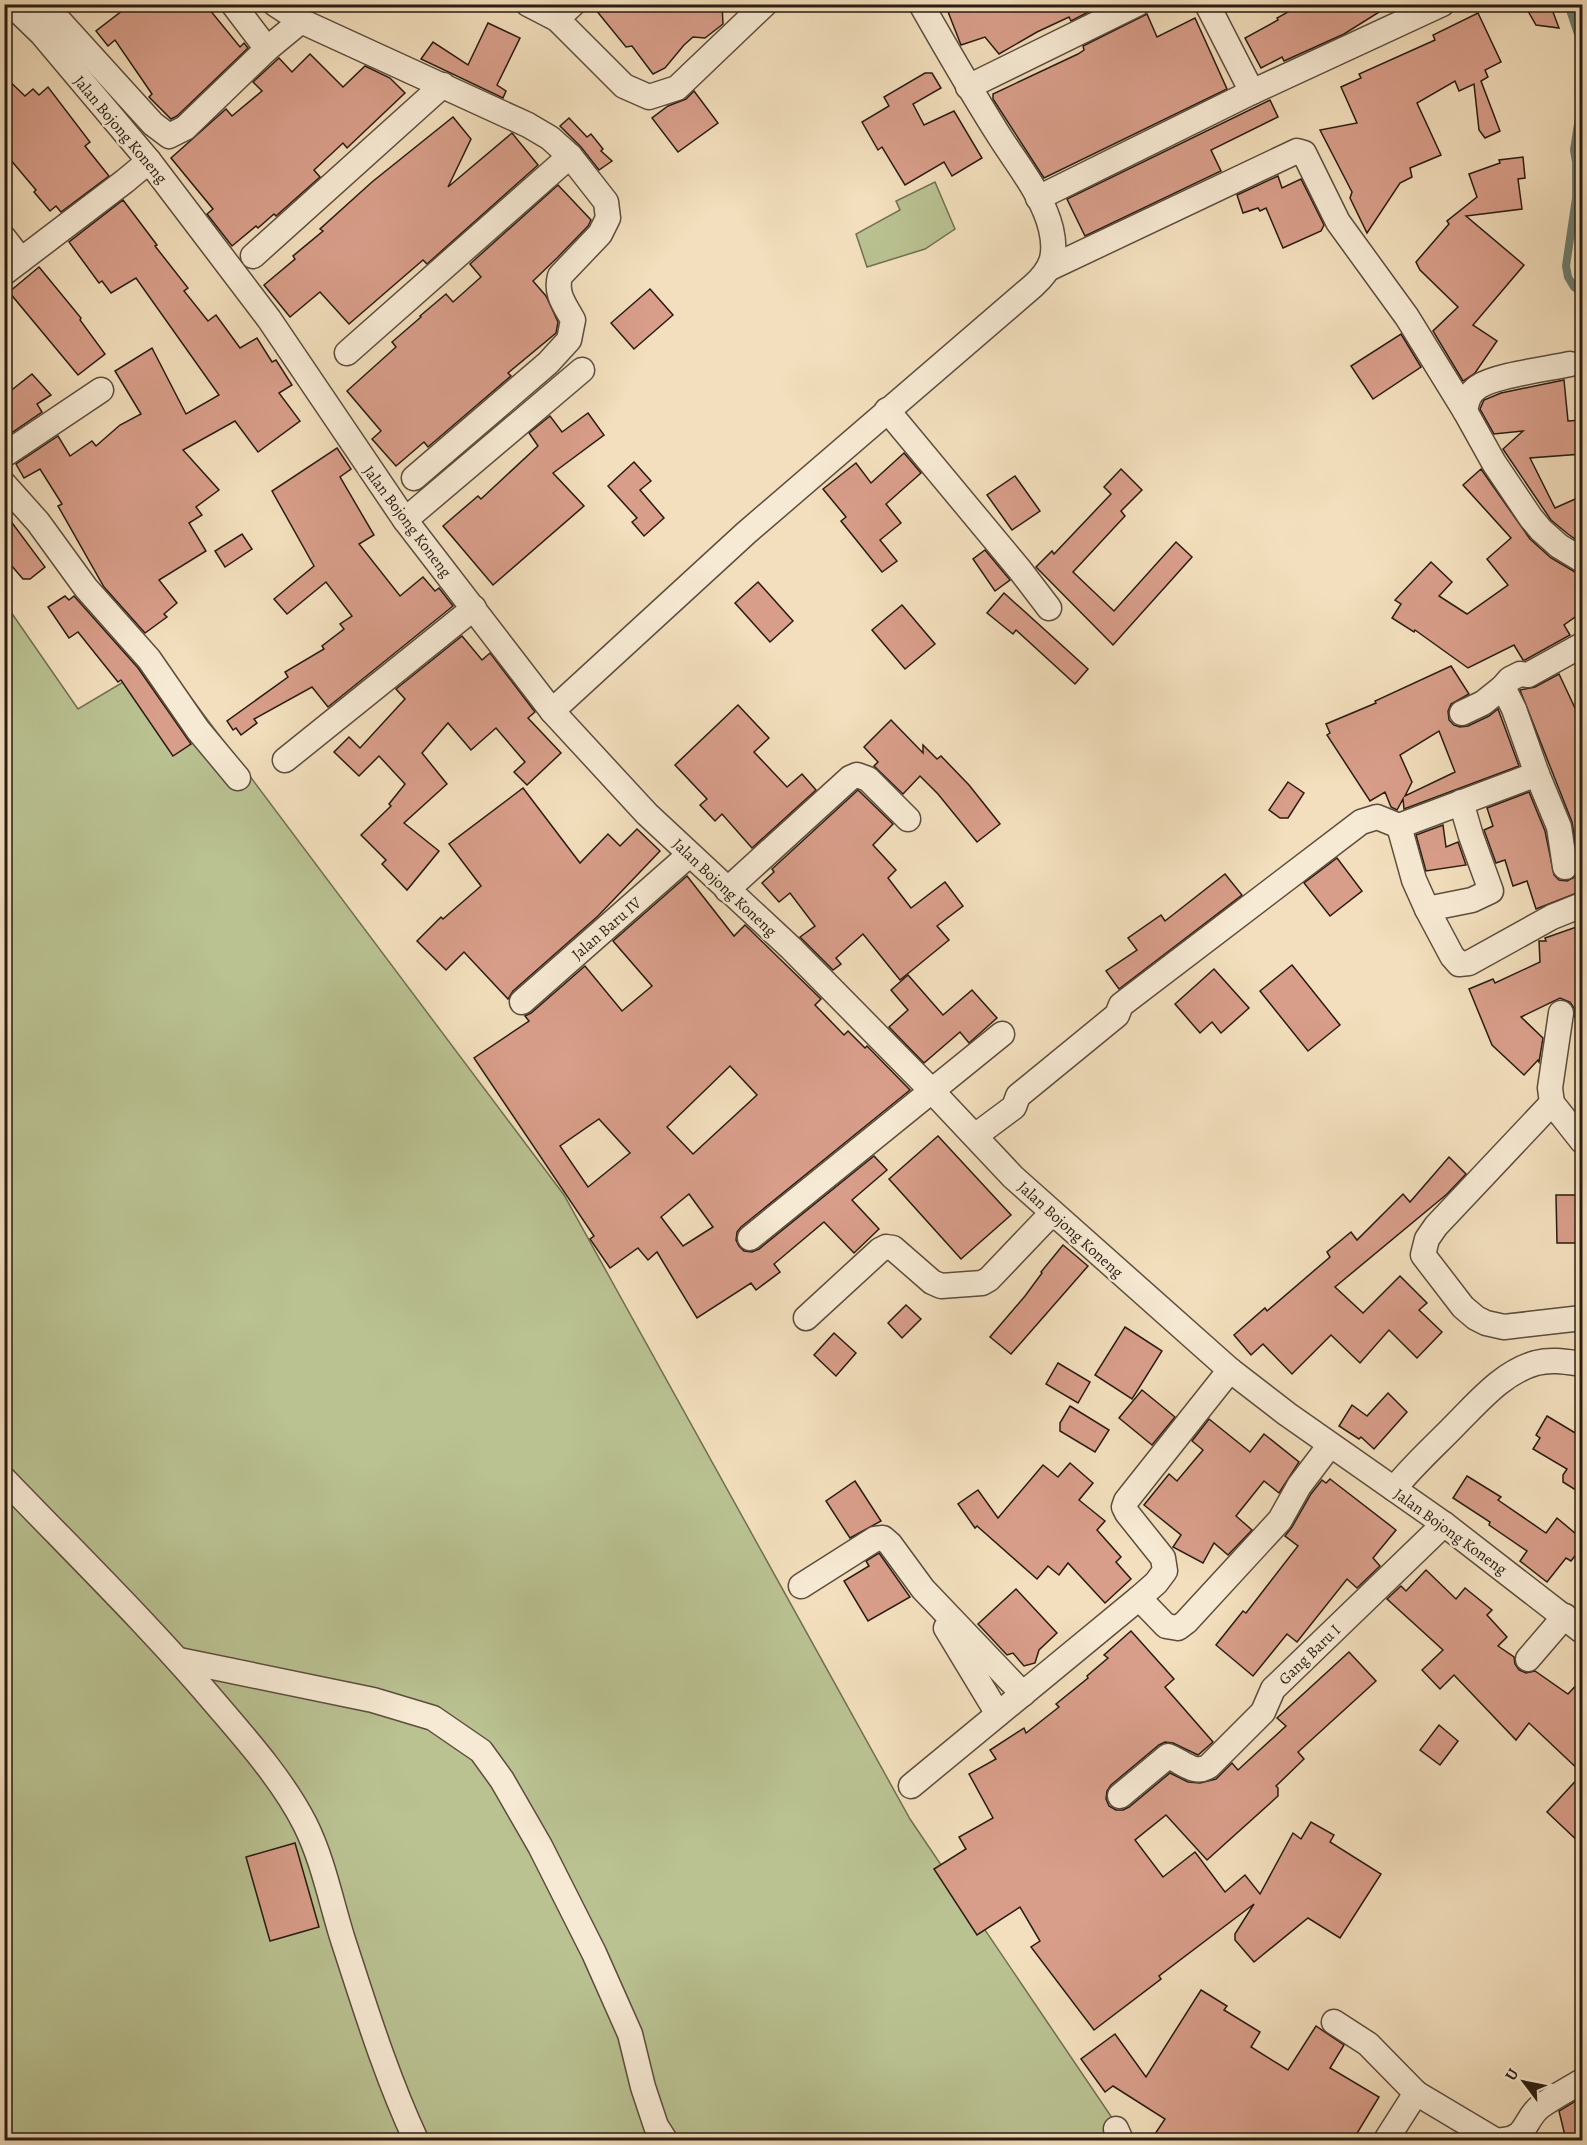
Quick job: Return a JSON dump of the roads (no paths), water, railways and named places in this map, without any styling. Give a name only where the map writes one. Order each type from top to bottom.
[{"type":"street","name":"Jalan Bojong Koneng","points":[[11,4],[42,34],[149,161],[268,319],[405,520],[552,711],[639,806],[791,948],[1013,1177],[1230,1370],[1336,1449],[1444,1524],[1574,1624]]},
{"type":"street","points":[[44,4],[153,124],[169,136],[185,128],[267,49],[301,21]]},
{"type":"street","points":[[233,4],[267,49]]},
{"type":"street","points":[[274,4],[301,21],[443,85],[528,125],[550,138],[570,156],[606,202],[608,218],[600,234],[560,276],[559,296],[573,320],[569,340],[548,363],[414,478]]},
{"type":"street","points":[[528,4],[565,12],[624,86],[649,97],[677,88],[765,4]]},
{"type":"street","points":[[921,4],[968,87],[1038,198],[1051,228],[1053,248],[1050,268]]},
{"type":"street","points":[[968,87],[1137,4]]},
{"type":"street","points":[[1208,4],[1252,93]]},
{"type":"street","points":[[1038,198],[1252,93],[1442,4]]},
{"type":"street","points":[[253,256],[443,85]]},
{"type":"street","points":[[552,711],[746,532],[1034,286],[1050,268],[1296,151],[1304,153],[1338,222],[1407,317],[1494,463],[1531,518],[1559,546],[1582,560]]},
{"type":"street","points":[[347,353],[570,156]]},
{"type":"street","points":[[4,238],[13,266],[149,161]]},
{"type":"street","points":[[1465,411],[1469,396],[1479,386],[1501,378],[1570,364]]},
{"type":"street","points":[[405,520],[582,370]]},
{"type":"street","points":[[4,455],[101,390]]},
{"type":"street","points":[[887,410],[1049,608]]},
{"type":"street","points":[[4,484],[38,522],[86,588],[149,659],[198,730],[238,778]]},
{"type":"street","points":[[285,760],[474,608]]},
{"type":"street","points":[[1462,713],[1483,703],[1510,679],[1520,674],[1528,675],[1582,645]]},
{"type":"street","points":[[1503,687],[1514,708],[1537,774],[1559,827],[1565,867]]},
{"type":"street","points":[[975,1136],[1014,1107],[1018,1096],[1117,1015],[1121,1005],[1361,822],[1377,818],[1399,826],[1537,774]]},
{"type":"street","points":[[727,890],[857,775],[868,779],[908,819]]},
{"type":"street","points":[[1427,909],[1472,900],[1491,891],[1461,802]]},
{"type":"street","points":[[1399,826],[1414,880],[1452,956],[1459,964],[1463,964],[1552,917],[1582,905]]},
{"type":"street","name":"Jalan Baru IV","points":[[522,1002],[689,855]]},
{"type":"street","points":[[1561,1013],[1550,1088],[1552,1103],[1582,1141]]},
{"type":"street","points":[[750,1238],[831,1170],[1002,1034]]},
{"type":"street","points":[[1552,1103],[1436,1226],[1427,1239],[1423,1255],[1463,1308],[1486,1323],[1504,1326],[1582,1318]]},
{"type":"street","points":[[806,1318],[880,1250],[886,1248],[893,1248],[932,1282],[941,1286],[982,1283],[989,1279],[1052,1213]]},
{"type":"street","points":[[1402,1494],[1415,1464],[1495,1385],[1536,1363],[1555,1360],[1582,1364]]},
{"type":"street","points":[[910,1786],[1156,1583],[1165,1571],[1163,1558],[1127,1513],[1124,1507],[1126,1501],[1230,1370]]},
{"type":"street","points":[[1402,1494],[1460,1420]]},
{"type":"street","points":[[1139,1598],[1166,1626],[1178,1628],[1186,1622],[1280,1520],[1311,1494],[1336,1449]]},
{"type":"street","points":[[4,1479],[179,1660],[267,1765],[305,1823],[316,1849],[380,2051],[416,2140]]},
{"type":"street","name":"Gang Baru I","points":[[1120,1796],[1168,1756],[1195,1770],[1203,1770],[1209,1766],[1263,1712],[1273,1689],[1444,1524]]},
{"type":"street","points":[[801,1586],[875,1539],[883,1538],[890,1544],[923,1589],[998,1714]]},
{"type":"street","points":[[923,1589],[1023,1694]]},
{"type":"street","points":[[1528,1659],[1574,1624]]},
{"type":"street","points":[[179,1660],[373,1700],[433,1718],[481,1751],[502,1780],[540,1846],[594,1953],[630,2034],[643,2087],[656,2126],[665,2140]]},
{"type":"street","points":[[1334,2022],[1368,2044],[1416,2093],[1495,2140]]},
{"type":"street","points":[[1503,2140],[1512,2140],[1524,2130],[1538,2108],[1582,2080]]},
{"type":"street","points":[[1386,2140],[1416,2093]]},
{"type":"waterway","points":[[1568,4],[1579,37],[1582,73]]},
{"type":"waterway","points":[[1582,98],[1574,150],[1576,198],[1566,266],[1568,277],[1574,287],[1582,292]]}]
